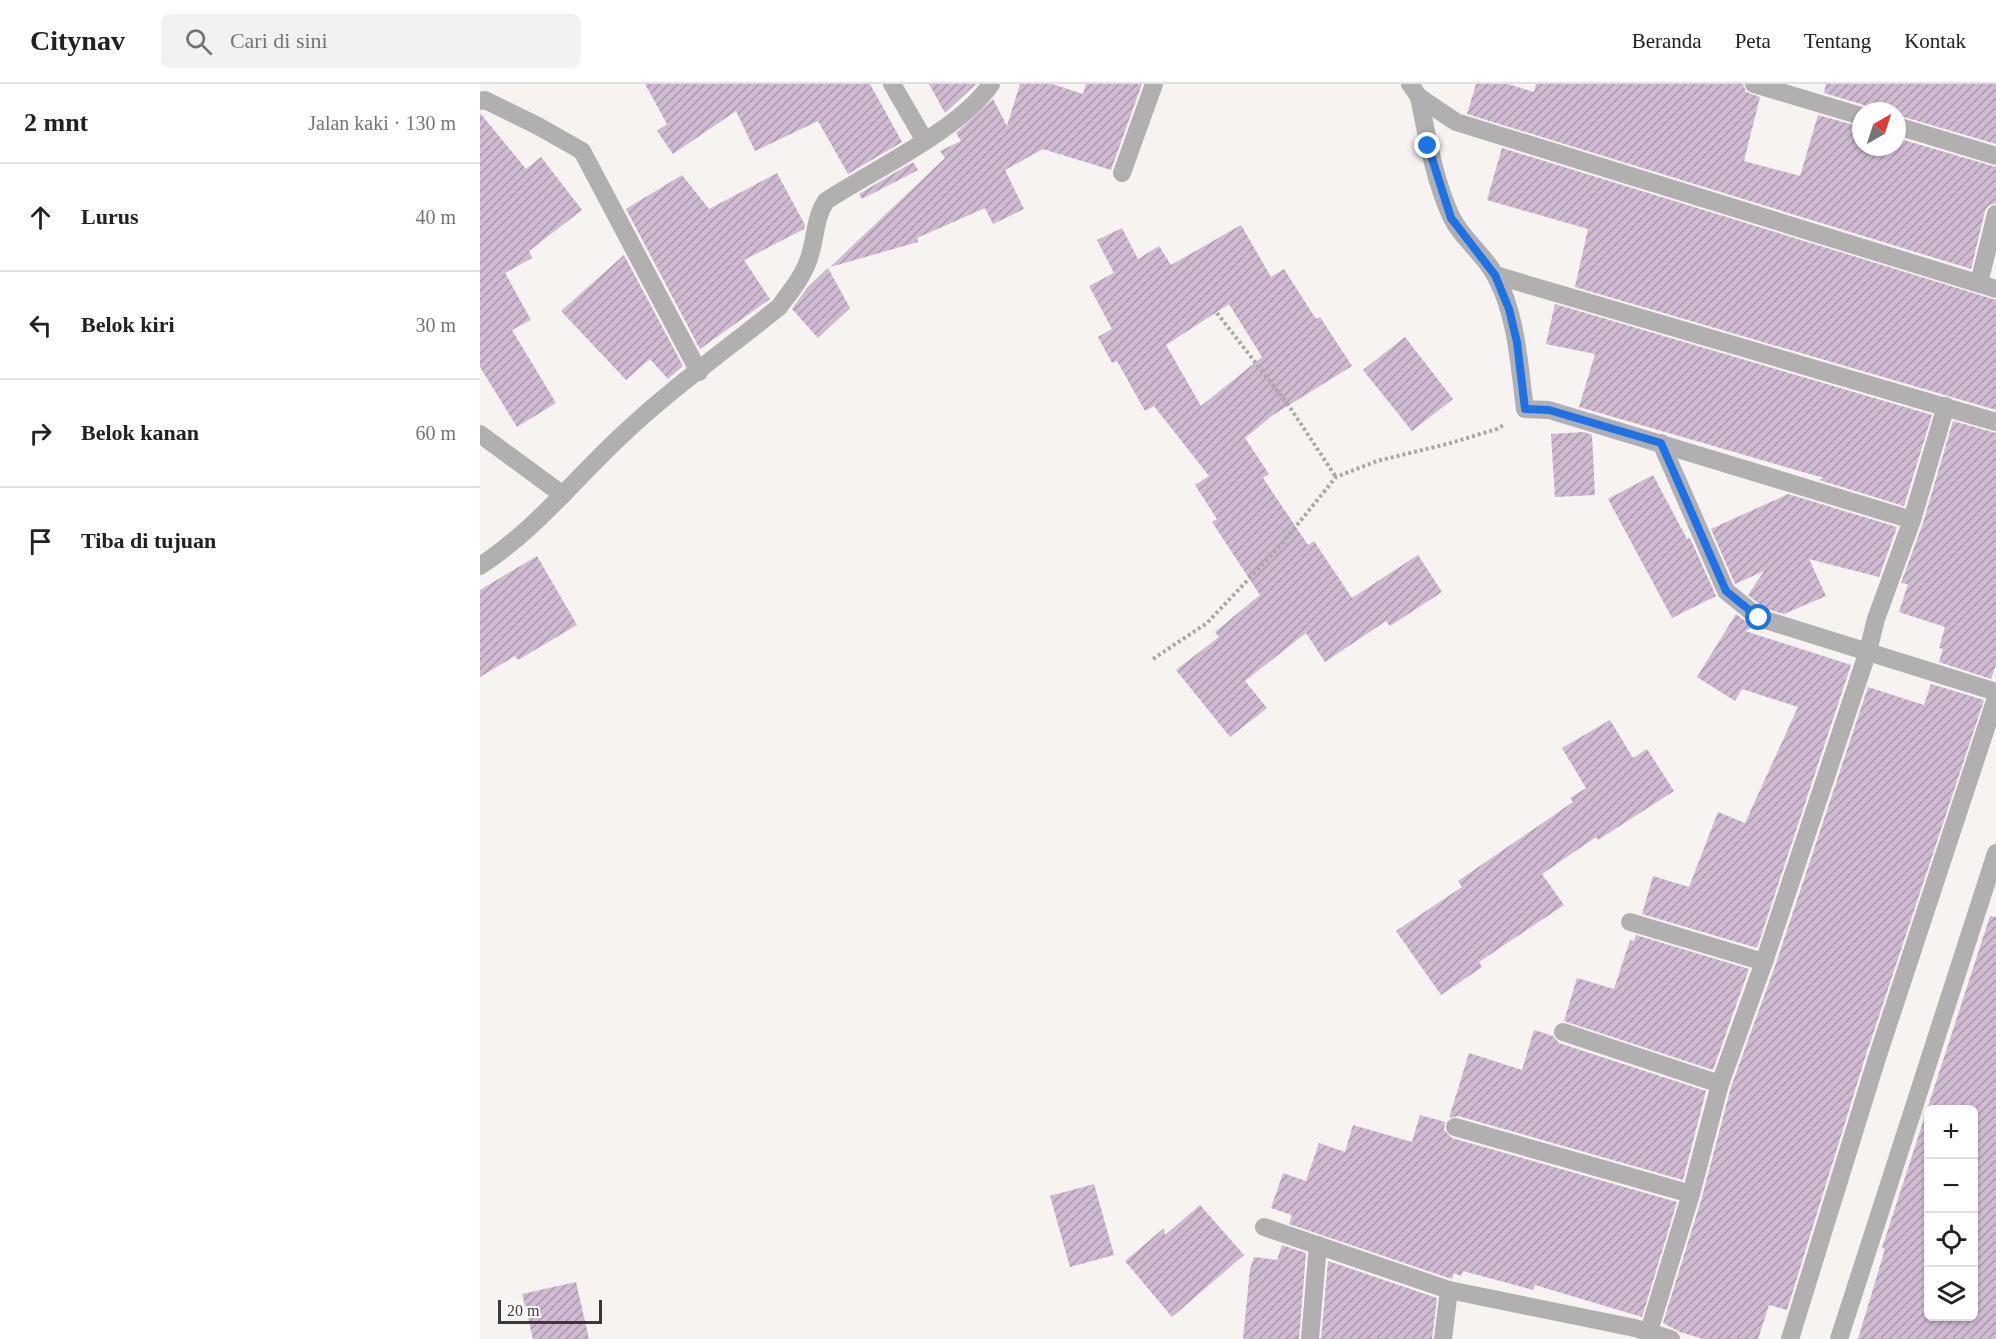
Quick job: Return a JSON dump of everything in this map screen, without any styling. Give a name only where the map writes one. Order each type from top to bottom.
[{"type":"street","points":[[892,84],[926,141]]},
{"type":"street","points":[[480,566],[501,552],[563,495],[621,436],[779,307],[799,280],[810,257],[818,212],[826,201],[926,141],[982,98],[991,84]]},
{"type":"street","points":[[1122,173],[1154,84]]},
{"type":"street","points":[[1754,84],[1852,113]]},
{"type":"street","points":[[1414,90],[1428,146],[1451,218],[1495,275],[1509,309],[1517,342],[1525,409],[1549,410],[1912,520]]},
{"type":"street","points":[[1414,90],[1456,122],[1996,289]]},
{"type":"street","points":[[480,100],[485,100],[538,126],[582,151],[699,372]]},
{"type":"street","points":[[1906,129],[1996,156]]},
{"type":"street","points":[[1978,283],[1996,214]]},
{"type":"street","points":[[1495,275],[1996,422]]},
{"type":"street","points":[[1638,1333],[1691,1194],[1720,1084],[1764,962],[1868,651],[1876,619],[1912,520],[1946,406]]},
{"type":"street","points":[[480,434],[563,495]]},
{"type":"street","points":[[1661,443],[1726,591],[1759,618],[1996,692]]},
{"type":"street","points":[[1790,1339],[1877,1058],[1996,698]]},
{"type":"street","points":[[1839,1339],[1996,853]]},
{"type":"street","points":[[1630,921],[1764,962]]},
{"type":"street","points":[[1563,1032],[1720,1084]]},
{"type":"street","points":[[1455,1127],[1691,1194]]},
{"type":"street","points":[[1264,1227],[1449,1290],[1671,1339]]},
{"type":"street","points":[[1310,1339],[1317,1245]]},
{"type":"street","points":[[1443,1339],[1449,1290]]},
{"type":"path","points":[[1217,312],[1289,405],[1336,477]]},
{"type":"path","points":[[1153,659],[1207,623],[1280,546],[1336,477],[1377,461],[1497,429],[1525,409]]},
{"type":"building","points":[[645,84],[870,84],[902,142],[848,174],[818,121],[755,151],[736,111],[673,154],[657,131],[667,124]]},
{"type":"building","points":[[929,84],[976,84],[945,113]]},
{"type":"building","points":[[1020,84],[1052,84],[1083,94],[1086,84],[1142,84],[1111,170],[1043,149],[1005,170],[1024,209],[993,224],[985,208],[917,238],[918,242],[830,267],[945,158],[940,151],[961,141],[956,133],[993,99],[1007,126]]},
{"type":"building","points":[[1476,84],[1508,84],[1534,92],[1536,84],[1743,84],[1746,92],[1760,97],[1744,161],[1800,176],[1818,115],[1852,124],[1852,156],[1906,156],[1906,141],[1996,167],[1996,203],[1988,206],[1985,211],[1971,269],[1467,114]]},
{"type":"building","points":[[1826,84],[1996,84],[1996,144],[1906,118],[1906,102],[1854,102],[1824,93]]},
{"type":"building","points":[[480,113],[526,169],[541,157],[582,210],[529,251],[532,258],[505,273],[531,320],[512,330],[556,403],[517,427],[480,367]]},
{"type":"building","points":[[1502,148],[1996,300],[1996,410],[1575,287],[1588,229],[1487,200]]},
{"type":"building","points":[[913,162],[918,170],[862,199],[859,194]]},
{"type":"building","points":[[777,173],[805,225],[804,229],[744,260],[770,299],[700,349],[626,209],[682,175],[709,209]]},
{"type":"building","points":[[1241,225],[1271,277],[1284,269],[1316,319],[1320,317],[1352,366],[1273,415],[1245,438],[1269,474],[1263,478],[1308,545],[1314,541],[1352,598],[1418,555],[1442,592],[1390,626],[1386,621],[1325,662],[1306,633],[1245,681],[1267,708],[1230,737],[1176,670],[1219,637],[1215,632],[1260,595],[1212,522],[1217,519],[1195,485],[1209,476],[1154,406],[1145,411],[1117,361],[1112,363],[1098,337],[1112,329],[1089,286],[1114,273],[1097,240],[1122,228],[1138,259],[1159,246],[1171,265]],"holes":[[[1229,304],[1262,357],[1201,406],[1166,345]]]},
{"type":"building","points":[[624,255],[683,366],[668,379],[650,359],[626,380],[561,311]]},
{"type":"building","points":[[828,268],[850,308],[818,338],[792,309],[807,288]]},
{"type":"building","points":[[1555,304],[1932,415],[1904,506],[1819,480],[1824,478],[1579,407],[1595,354],[1546,344]]},
{"type":"building","points":[[1405,337],[1453,399],[1412,431],[1363,370]]},
{"type":"building","points":[[1953,421],[1996,433],[1996,665],[1991,679],[1939,662],[1943,649],[1939,648],[1945,627],[1899,612],[1908,584],[1901,583],[1923,523]]},
{"type":"building","points":[[1584,432],[1592,435],[1595,495],[1555,497],[1551,434]]},
{"type":"building","points":[[1653,475],[1687,539],[1690,538],[1716,596],[1672,618],[1608,499]]},
{"type":"building","points":[[1788,494],[1897,527],[1879,577],[1809,559],[1826,596],[1784,614],[1764,608],[1748,595],[1764,571],[1735,584],[1711,529]]},
{"type":"building","points":[[537,556],[577,625],[518,660],[515,656],[480,677],[480,590]]},
{"type":"building","points":[[1736,614],[1753,627],[1745,631],[1851,665],[1757,948],[1642,914],[1653,876],[1689,887],[1718,812],[1745,823],[1798,707],[1742,689],[1735,701],[1697,677]]},
{"type":"building","points":[[1931,684],[1984,700],[1866,1055],[1787,1310],[1769,1305],[1758,1339],[1703,1339],[1680,1332],[1663,1323],[1702,1197],[1731,1087],[1775,966],[1868,687],[1924,705]]},
{"type":"building","points":[[1610,720],[1633,758],[1647,749],[1674,791],[1598,840],[1596,837],[1542,874],[1564,905],[1479,962],[1482,967],[1441,995],[1396,931],[1462,887],[1458,881],[1573,802],[1570,798],[1586,788],[1562,748]]},
{"type":"building","points":[[1990,916],[1996,917],[1996,1339],[1858,1339],[1885,1249],[1882,1248],[1924,1119],[1924,1321],[1978,1321],[1978,1105],[1929,1105]]},
{"type":"building","points":[[1636,935],[1749,969],[1713,1070],[1564,1021],[1577,978],[1614,989],[1630,940],[1634,941]]},
{"type":"building","points":[[1534,1030],[1553,1036],[1559,1043],[1706,1091],[1683,1180],[1458,1116],[1449,1118],[1469,1053],[1522,1070]]},
{"type":"building","points":[[1420,1115],[1445,1122],[1444,1130],[1452,1138],[1677,1202],[1642,1317],[1535,1285],[1533,1290],[1463,1271],[1461,1276],[1454,1273],[1452,1279],[1289,1224],[1292,1215],[1271,1208],[1283,1173],[1306,1181],[1319,1143],[1345,1152],[1353,1125],[1412,1142]]},
{"type":"building","points":[[1094,1184],[1114,1255],[1070,1267],[1050,1196]]},
{"type":"building","points":[[1200,1205],[1244,1255],[1172,1317],[1125,1261],[1164,1228],[1165,1235]]},
{"type":"building","points":[[1282,1245],[1306,1253],[1299,1339],[1243,1339],[1250,1269],[1254,1257],[1277,1260]]},
{"type":"building","points":[[1328,1261],[1437,1298],[1432,1339],[1321,1339]]},
{"type":"building","points":[[576,1282],[589,1339],[533,1339],[522,1294]]},
{"type":"route","points":[[1428,146],[1451,218],[1495,275],[1509,309],[1517,342],[1525,409],[1549,410],[1661,443],[1726,591],[1759,618]]}]
